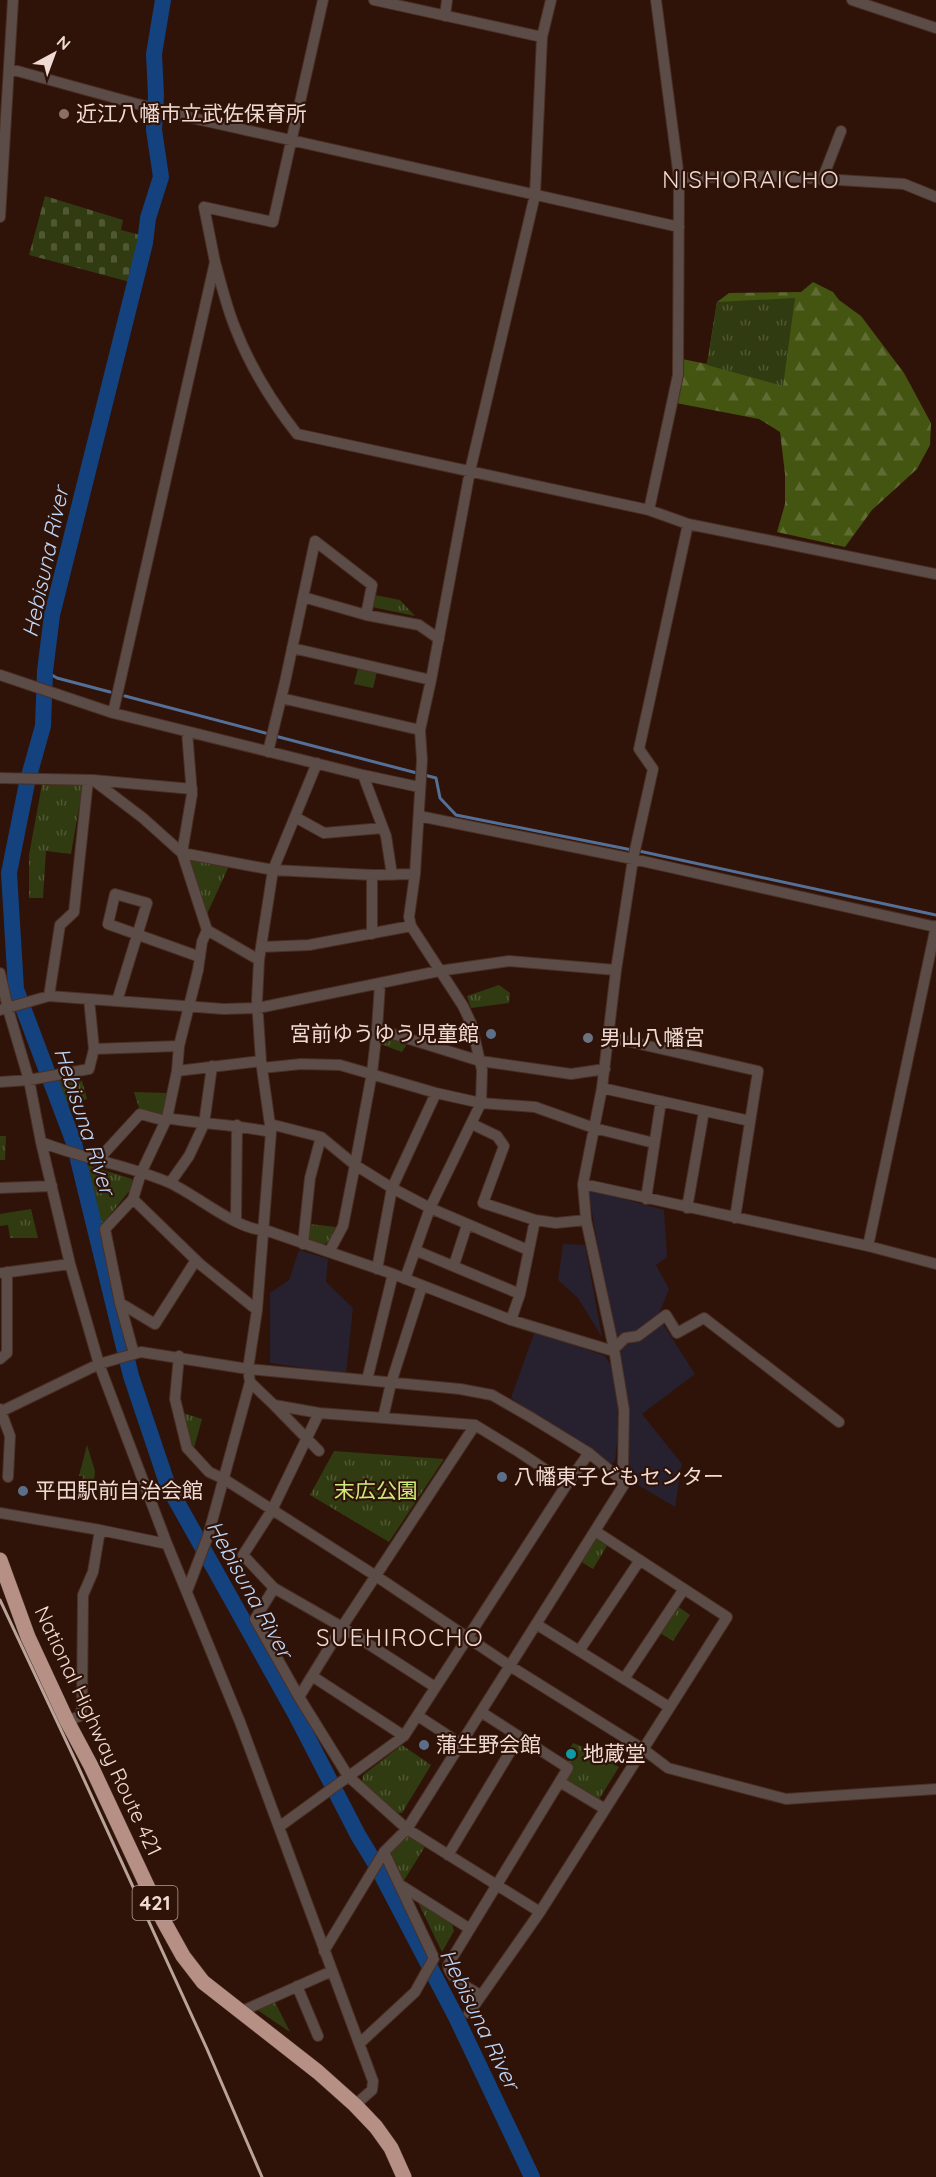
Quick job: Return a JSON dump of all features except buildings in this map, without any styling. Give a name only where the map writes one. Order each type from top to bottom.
[{"type":"highway","name":"National Highway Route 421","points":[[0,1560],[28,1637],[163,1920],[183,1956],[203,1982],[318,2072],[356,2105],[391,2148],[404,2177]]},
{"type":"street","points":[[0,217],[13,0]]},
{"type":"street","points":[[323,0],[273,222],[204,207],[215,262],[233,324],[254,370],[275,406],[297,434],[649,510],[688,524],[936,573]]},
{"type":"street","points":[[374,0],[542,37]]},
{"type":"street","points":[[445,16],[447,0]]},
{"type":"street","points":[[405,1279],[417,1251],[430,1208],[481,1103],[483,1070],[471,1023],[463,1006],[411,926],[422,760],[420,730],[470,471],[535,195],[542,37],[551,0]]},
{"type":"street","points":[[649,510],[678,375],[679,178],[656,0]]},
{"type":"street","points":[[852,0],[936,28]]},
{"type":"street","points":[[10,69],[163,111],[679,227]]},
{"type":"street","points":[[822,180],[842,131]]},
{"type":"street","points":[[679,178],[774,177],[904,184],[936,197]]},
{"type":"street","points":[[113,713],[215,262]]},
{"type":"street","points":[[324,1951],[384,1852],[407,1829],[625,1484],[624,1410],[614,1350],[586,1220],[582,1184],[605,1069],[616,970],[633,859],[653,769],[639,748],[688,524]]},
{"type":"street","points":[[268,752],[315,541],[372,585],[366,615]]},
{"type":"street","points":[[303,597],[366,615],[419,625],[439,639]]},
{"type":"street","points":[[292,648],[431,680]]},
{"type":"street","points":[[0,675],[113,713],[419,787]]},
{"type":"street","points":[[281,698],[420,730]]},
{"type":"street","points":[[131,1355],[105,1229],[133,1199],[141,1173],[166,1120],[177,1071],[179,1046],[202,942],[207,930],[182,853],[192,789],[187,732]]},
{"type":"street","points":[[187,1591],[208,1536],[250,1382],[248,1369],[265,1230],[271,1128],[261,1065],[258,960],[273,870],[317,763]]},
{"type":"street","points":[[363,775],[386,836],[392,875]]},
{"type":"street","points":[[0,778],[90,780],[192,789]]},
{"type":"street","points":[[90,780],[143,818],[182,853],[273,870],[372,875],[415,874]]},
{"type":"street","points":[[49,996],[60,925],[74,912],[90,780]]},
{"type":"street","points":[[419,816],[633,859],[936,927],[868,1246]]},
{"type":"street","points":[[295,818],[324,832],[383,828]]},
{"type":"street","points":[[372,875],[372,934]]},
{"type":"street","points":[[261,947],[309,945],[411,926]]},
{"type":"street","points":[[207,930],[258,960]]},
{"type":"street","points":[[117,1001],[138,934],[200,957]]},
{"type":"street","points":[[4,1010],[49,996],[188,1007],[258,1008],[439,970],[509,961],[616,970]]},
{"type":"street","points":[[0,973],[4,1010],[29,1080],[41,1143],[70,1264],[99,1364],[167,1544],[240,1722],[373,2081],[372,2090],[356,2105]]},
{"type":"street","points":[[329,1252],[343,1226],[355,1165],[372,1073],[380,984]]},
{"type":"street","points":[[0,1082],[29,1080],[89,1069],[94,1049],[89,999]]},
{"type":"street","points":[[377,1029],[480,1061],[571,1074],[605,1069]]},
{"type":"street","points":[[609,1037],[758,1071],[735,1218]]},
{"type":"street","points":[[94,1049],[179,1046]]},
{"type":"street","points":[[177,1071],[212,1066],[330,1065],[372,1073],[436,1093],[481,1103],[536,1107],[594,1128],[654,1143]]},
{"type":"street","points":[[170,1183],[189,1156],[204,1124],[212,1066]]},
{"type":"street","points":[[602,1088],[750,1121]]},
{"type":"street","points":[[377,1269],[392,1188],[436,1093]]},
{"type":"street","points":[[646,1199],[660,1101]]},
{"type":"street","points":[[687,1208],[704,1111]]},
{"type":"street","points":[[97,1161],[140,1114],[166,1120],[271,1128],[321,1137],[355,1165],[392,1188],[467,1225],[528,1250]]},
{"type":"street","points":[[236,1221],[237,1125]]},
{"type":"street","points":[[472,1125],[497,1136],[504,1146],[483,1203],[535,1220],[556,1222],[586,1220]]},
{"type":"street","points":[[303,1244],[310,1178],[321,1137]]},
{"type":"street","points":[[41,1143],[170,1183],[236,1221],[258,1230],[265,1230],[393,1274],[511,1320],[614,1350]]},
{"type":"street","points":[[582,1184],[868,1246],[936,1264]]},
{"type":"street","points":[[0,1188],[52,1186]]},
{"type":"street","points":[[133,1199],[195,1260],[257,1310]]},
{"type":"street","points":[[511,1320],[520,1294],[535,1220]]},
{"type":"street","points":[[454,1265],[467,1225]]},
{"type":"street","points":[[417,1251],[520,1294]]},
{"type":"street","points":[[120,1303],[155,1324],[195,1260]]},
{"type":"street","points":[[0,1359],[7,1353],[3,1273],[70,1264]]},
{"type":"street","points":[[367,1380],[393,1274]]},
{"type":"street","points":[[383,1418],[391,1383],[422,1286]]},
{"type":"street","points":[[614,1350],[626,1338],[638,1336],[666,1315],[677,1333],[704,1318],[839,1422]]},
{"type":"street","points":[[8,1477],[10,1436],[0,1411],[99,1364],[141,1352],[179,1356],[248,1369],[460,1389],[492,1395],[589,1453],[625,1484]]},
{"type":"street","points":[[179,1356],[175,1399],[187,1448],[209,1472],[224,1479],[376,1575],[510,1666],[643,1749],[668,1768],[786,1798],[936,1789]]},
{"type":"street","points":[[250,1382],[319,1451]]},
{"type":"street","points":[[274,1405],[319,1413],[475,1425],[567,1484]]},
{"type":"street","points":[[319,1413],[272,1510],[243,1555],[273,1588],[342,1628],[435,1687]]},
{"type":"street","points":[[299,1697],[475,1425]]},
{"type":"street","points":[[279,1827],[404,1736],[589,1453]]},
{"type":"street","points":[[0,1512],[167,1544]]},
{"type":"street","points":[[68,1721],[80,1716],[82,1708],[83,1595],[93,1572],[100,1530]]},
{"type":"street","points":[[469,2013],[540,1912],[727,1617],[595,1531]]},
{"type":"street","points":[[579,1651],[640,1560]]},
{"type":"street","points":[[273,1588],[255,1619],[299,1697],[348,1776],[407,1829],[540,1912]]},
{"type":"street","points":[[624,1679],[684,1589]]},
{"type":"street","points":[[536,1624],[669,1707]]},
{"type":"street","points":[[312,1676],[404,1736]]},
{"type":"street","points":[[480,1995],[454,1978],[449,1972],[448,1965],[568,1768],[481,1712]]},
{"type":"street","points":[[418,1716],[460,1744]]},
{"type":"street","points":[[448,1855],[519,1737]]},
{"type":"street","points":[[560,1782],[605,1809]]},
{"type":"street","points":[[360,2043],[415,1992],[434,1958],[384,1852]]},
{"type":"street","points":[[401,1885],[470,1929]]},
{"type":"street","points":[[240,2012],[332,1971]]},
{"type":"street","points":[[297,1986],[318,2036]]},
{"type":"shaded area","points":[[588,1189],[664,1210],[667,1257],[656,1265],[669,1289],[658,1316],[695,1374],[642,1414],[682,1464],[675,1507],[623,1476],[625,1468],[613,1336]]},
{"type":"shaded area","points":[[563,1244],[585,1245],[602,1337],[578,1298],[558,1280]]},
{"type":"shaded area","points":[[299,1250],[328,1259],[326,1282],[353,1308],[346,1374],[270,1363],[270,1293],[289,1280]]},
{"type":"shaded area","points":[[535,1331],[605,1356],[612,1367],[621,1407],[615,1461],[610,1465],[511,1398]]},
{"type":"green space","points":[[45,196],[123,220],[121,230],[140,235],[130,282],[29,255]]},
{"type":"green space","points":[[813,282],[833,292],[839,300],[861,316],[904,373],[931,423],[930,445],[917,469],[872,510],[845,547],[777,532],[785,504],[785,474],[780,432],[759,419],[676,403],[682,359],[707,364],[717,302],[729,293],[801,292]]},
{"type":"green space","points":[[795,298],[783,386],[707,365],[717,302]]},
{"type":"green space","points":[[375,595],[400,600],[415,616],[372,607]]},
{"type":"green space","points":[[358,668],[377,672],[373,688],[354,684]]},
{"type":"green space","points":[[42,784],[83,784],[71,854],[46,851],[43,898],[29,898],[29,855]]},
{"type":"green space","points":[[188,859],[229,866],[207,914]]},
{"type":"green space","points":[[499,985],[510,993],[509,1003],[471,1008],[467,996]]},
{"type":"green space","points":[[382,1032],[403,1039],[406,1046],[402,1052],[380,1044],[378,1037]]},
{"type":"green space","points":[[80,1073],[87,1099],[64,1106],[56,1080]]},
{"type":"green space","points":[[134,1092],[167,1093],[163,1115],[160,1117],[140,1111]]},
{"type":"green space","points":[[0,1136],[6,1136],[5,1160],[0,1160]]},
{"type":"green space","points":[[84,1164],[132,1179],[134,1185],[102,1225]]},
{"type":"green space","points":[[31,1209],[38,1238],[10,1238],[8,1225],[0,1226],[0,1214]]},
{"type":"green space","points":[[310,1224],[336,1227],[329,1242],[322,1245],[311,1244],[306,1238]]},
{"type":"green space","points":[[183,1413],[202,1419],[194,1448],[189,1440]]},
{"type":"green space","points":[[87,1445],[95,1471],[93,1492],[81,1491],[83,1476],[79,1476]]},
{"type":"green space","name":"末広公園","points":[[334,1451],[444,1459],[389,1542],[310,1495]]},
{"type":"green space","points":[[597,1537],[608,1544],[593,1569],[575,1558]]},
{"type":"green space","points":[[673,1603],[690,1615],[673,1641],[655,1630]]},
{"type":"green space","points":[[573,1743],[619,1767],[598,1801],[564,1781],[570,1763],[564,1757]]},
{"type":"green space","points":[[402,1745],[431,1765],[402,1813],[398,1813],[362,1784],[363,1775]]},
{"type":"green space","points":[[406,1832],[426,1845],[403,1882],[392,1858],[391,1848]]},
{"type":"green space","points":[[417,1900],[452,1923],[454,1931],[442,1952]]},
{"type":"green space","points":[[275,2002],[290,2032],[256,2009]]},
{"type":"waterway","name":"Hebisuna River","points":[[163,0],[154,54],[156,95],[154,130],[161,177],[148,218],[145,243],[52,615],[45,671],[43,726],[27,783],[9,873],[16,989],[74,1143],[131,1376],[168,1486],[296,1715],[358,1835],[378,1868],[456,2017],[532,2177]]},
{"type":"waterway","points":[[45,671],[57,678],[110,692]]},
{"type":"waterway","points":[[125,696],[269,734]]},
{"type":"waterway","points":[[275,736],[436,778],[440,798],[456,815],[632,850]]},
{"type":"waterway","points":[[639,851],[936,915]]},
{"type":"railway","points":[[0,1600],[207,2049],[262,2177]]},
{"type":"place","name":"近江八幡市立武佐保育所","points":[[64,114]]},
{"type":"place","name":"宮前ゆうゆう児童館","points":[[491,1034]]},
{"type":"place","name":"男山八幡宮","points":[[588,1038]]},
{"type":"place","name":"八幡東子どもセンター","points":[[502,1477]]},
{"type":"place","name":"平田駅前自治会館","points":[[23,1491]]},
{"type":"place","name":"蒲生野会館","points":[[424,1745]]},
{"type":"place","name":"地蔵堂","points":[[571,1754]]},
{"type":"district","name":"NISHORAICHO","points":[[751,180]]},
{"type":"district","name":"SUEHIROCHO","points":[[400,1638]]}]
